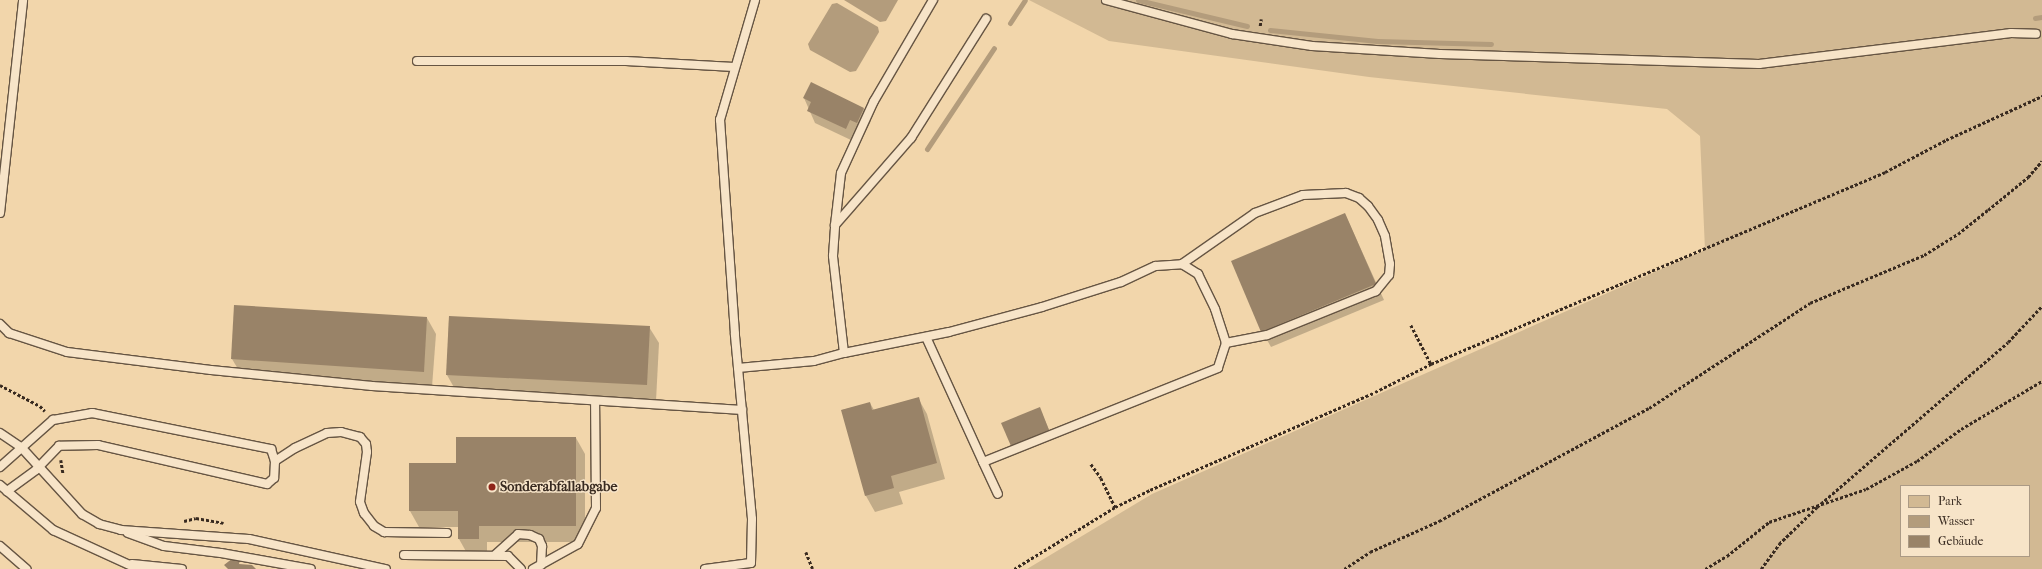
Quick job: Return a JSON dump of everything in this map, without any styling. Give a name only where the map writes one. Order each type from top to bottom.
[{"type":"lane","points":[[0,213],[23,0]]},
{"type":"lane","points":[[705,569],[751,563],[752,519],[738,368],[720,120],[734,67],[755,0]]},
{"type":"lane","points":[[844,353],[833,256],[841,173],[874,101],[933,0]]},
{"type":"lane","points":[[1106,0],[1153,15],[1238,35],[1312,46],[1440,54],[1759,64],[2010,33],[2036,34]]},
{"type":"lane","points":[[835,225],[911,138],[986,19]]},
{"type":"lane","points":[[417,61],[626,61],[734,67]]},
{"type":"lane","points":[[738,368],[814,361],[844,353],[926,337],[1042,307],[1121,282],[1156,266],[1182,264],[1255,213],[1280,201],[1303,195],[1346,193],[1359,198],[1368,206],[1378,220],[1385,236],[1390,264],[1389,275],[1376,291],[1267,335],[1226,343]]},
{"type":"lane","points":[[983,462],[1202,376],[1218,368],[1226,343],[1216,309],[1198,274],[1182,264]]},
{"type":"lane","points":[[0,324],[9,333],[67,352],[364,386],[595,402],[742,410]]},
{"type":"lane","points":[[926,337],[998,494]]},
{"type":"lane","points":[[533,569],[578,544],[596,508],[595,402]]},
{"type":"lane","points":[[0,467],[20,447],[53,420],[92,413],[271,449],[276,462],[274,478],[267,484],[98,445],[59,446],[40,465],[7,491]]},
{"type":"lane","points":[[276,462],[294,448],[327,433],[341,432],[360,437],[366,444],[360,502],[364,513],[374,526],[384,532],[447,533]]},
{"type":"lane","points":[[0,433],[20,447],[40,465],[82,514],[99,524],[121,530],[164,546],[221,552],[311,569]]},
{"type":"lane","points":[[0,485],[53,530],[124,564],[138,569]]},
{"type":"lane","points":[[121,530],[249,539],[386,569]]},
{"type":"lane","points":[[495,555],[518,534],[530,535],[540,539],[542,546],[541,565]]},
{"type":"lane","points":[[0,546],[26,569]]},
{"type":"lane","points":[[404,555],[508,556],[521,569]]},
{"type":"lane","points":[[124,564],[182,569]]},
{"type":"path","points":[[1014,569],[1115,507],[1375,392],[1431,364],[1885,172],[1946,140],[2042,96]]},
{"type":"path","points":[[1344,569],[1370,552],[1439,521],[1649,408],[1810,303],[1924,255],[1958,234],[2028,177],[2042,161]]},
{"type":"path","points":[[1761,569],[1779,544],[1817,507],[2008,342],[2042,306]]},
{"type":"path","points":[[1411,325],[1431,364]]},
{"type":"path","points":[[1705,569],[1727,556],[1769,522],[1817,507],[1866,488],[1917,461],[1961,429],[2042,381]]},
{"type":"path","points":[[0,385],[40,406],[53,420]]},
{"type":"path","points":[[59,446],[63,478]]},
{"type":"path","points":[[1091,464],[1101,478],[1115,507]]},
{"type":"path","points":[[180,522],[196,518],[232,525]]},
{"type":"path","points":[[806,552],[813,569]]},
{"type":"green space","points":[[1029,0],[2042,0],[2042,569],[1027,569],[1152,494],[1705,250],[1700,136],[1667,109],[1369,77],[1109,41]]},
{"type":"water","points":[[844,0],[898,0],[886,21],[880,22]]},
{"type":"water","points":[[837,3],[878,27],[879,32],[856,71],[850,72],[810,50],[808,44],[832,4]]},
{"type":"building","points":[[811,82],[864,108],[857,123],[850,120],[846,129],[807,111],[811,102],[803,98]]},
{"type":"building","points":[[1345,213],[1376,284],[1261,332],[1231,261]]},
{"type":"building","points":[[234,305],[427,317],[424,372],[231,359]]},
{"type":"building","points":[[449,316],[650,326],[647,385],[446,375]]},
{"type":"building","points":[[919,397],[937,463],[891,476],[894,488],[865,496],[841,410],[870,402],[872,410]]},
{"type":"building","points":[[1040,407],[1049,430],[1011,446],[1001,423]]},
{"type":"building","name":"Sonderabfallabgabe","points":[[456,437],[576,437],[576,526],[479,526],[479,539],[458,539],[458,511],[409,511],[409,463],[456,463]]},
{"type":"building","points":[[233,558],[240,560],[239,564],[252,565],[256,569],[228,569],[224,565]]},
{"type":"waterway","points":[[1010,23],[1025,0]]},
{"type":"waterway","points":[[1138,0],[1247,26]]},
{"type":"waterway","points":[[2035,18],[2042,17]]},
{"type":"waterway","points":[[1270,30],[1377,41],[1491,44]]},
{"type":"waterway","points":[[927,149],[994,48]]},
{"type":"place","name":"Sonderabfallabgabe","points":[[492,487]]}]
